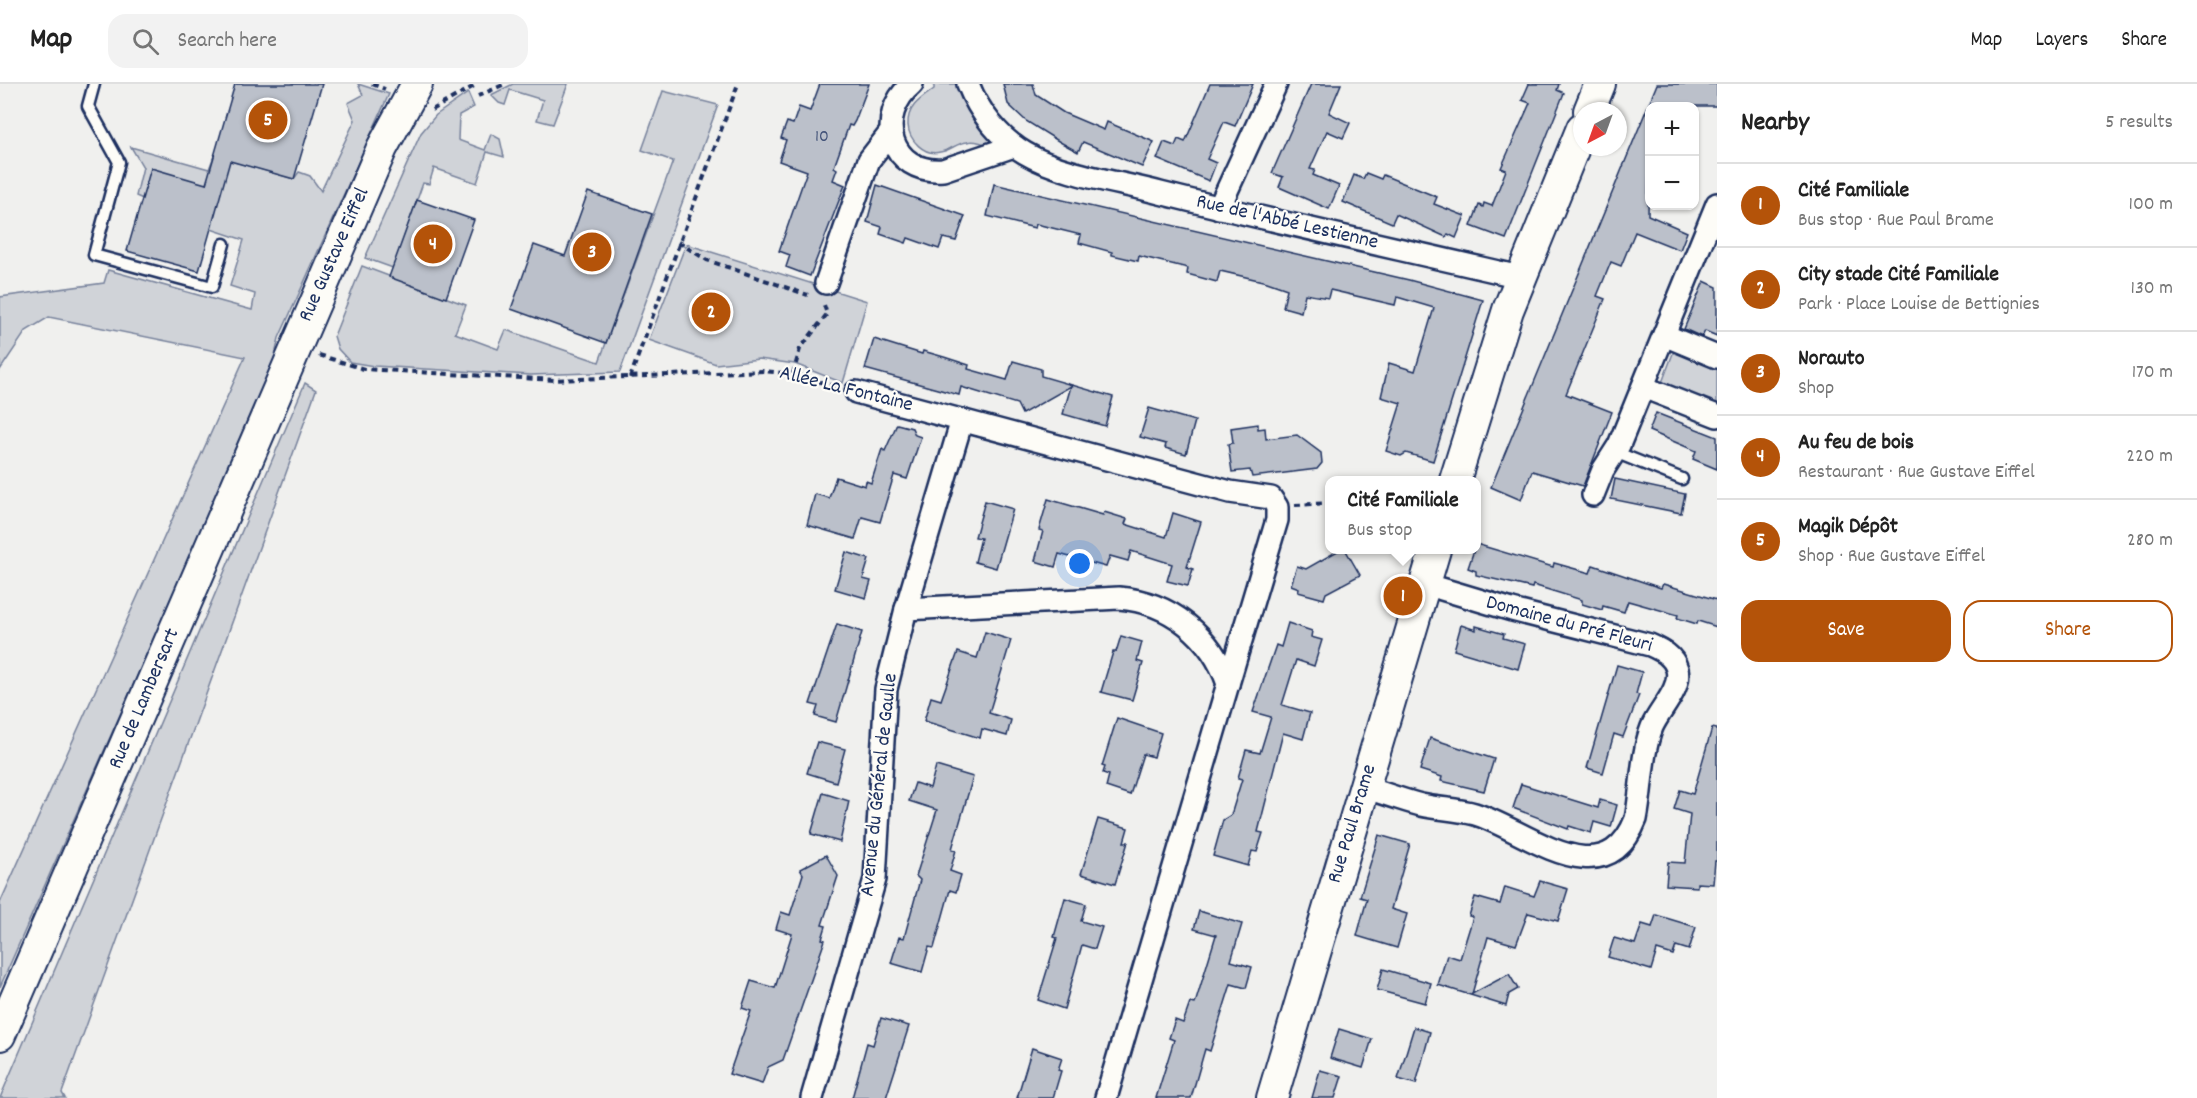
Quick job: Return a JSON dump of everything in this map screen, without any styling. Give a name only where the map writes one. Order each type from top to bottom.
[{"type":"main road","name":"Rue Gustave Eiffel","points":[[382,148],[403,84]]},
{"type":"main road","name":"Rue Gustave Eiffel","points":[[292,355],[382,148],[417,84]]},
{"type":"main road","points":[[1593,102],[1600,84]]},
{"type":"main road","points":[[1456,476],[1502,326],[1573,150]]},
{"type":"main road","name":"Rue de Lambersart","points":[[0,1035],[292,355]]},
{"type":"main road","name":"Rue Paul Brame","points":[[1272,1098],[1434,554]]},
{"type":"street","points":[[912,84],[897,99],[891,115],[890,133],[898,151],[913,165],[933,171],[954,168],[1014,146]]},
{"type":"street","name":"Rue de l'Abbé Lestienne","points":[[968,84],[988,120],[1014,146],[1037,160],[1054,166],[1219,208],[1520,277]]},
{"type":"street","points":[[1219,208],[1276,84]]},
{"type":"street","points":[[819,293],[869,160],[890,133]]},
{"type":"street","points":[[1593,495],[1603,470],[1615,452],[1643,387],[1717,204]]},
{"type":"street","points":[[1664,335],[1717,357]]},
{"type":"street","points":[[1643,387],[1717,416]]},
{"type":"street","name":"Allée La Fontaine","points":[[856,392],[1230,492],[1264,495],[1271,498],[1277,507]]},
{"type":"street","name":"Avenue du Général de Gaulle","points":[[812,1098],[875,879],[886,689],[906,609],[962,420]]},
{"type":"street","points":[[1106,1098],[1277,520],[1277,507]]},
{"type":"street","name":"Domaine du Pré Fleuri","points":[[1364,787],[1416,804],[1480,816],[1548,849],[1586,858],[1616,848],[1632,830],[1636,819],[1651,729],[1677,680],[1677,670],[1665,652],[1650,645],[1512,610],[1425,584]]},
{"type":"street","points":[[906,609],[1131,599],[1165,611],[1199,635],[1217,656],[1228,684]]},
{"type":"lane","points":[[94,84],[88,106],[120,162],[94,255],[212,287],[224,244]]},
{"type":"lane","points":[[1615,452],[1682,479]]},
{"type":"path","points":[[478,96],[505,84]]},
{"type":"path","points":[[630,378],[678,242],[738,84]]},
{"type":"path","points":[[678,242],[706,260],[819,293],[827,314],[800,350],[793,374]]},
{"type":"path","name":"Allée La Fontaine","points":[[292,355],[364,369],[555,380],[763,371],[793,374],[856,392]]},
{"type":"path","points":[[1277,507],[1325,502]]},
{"type":"shaded area","points":[[358,84],[389,94],[279,338],[271,372],[0,987],[0,903],[245,357],[49,317],[26,331],[0,370],[0,297],[104,283],[108,270],[252,310],[255,294],[230,286],[244,240],[211,229],[136,196],[143,167],[131,147],[209,169],[214,156],[294,179],[299,172],[310,176],[321,191],[355,120],[348,103],[363,95]]},
{"type":"shaded area","points":[[513,84],[568,84],[553,124],[537,120],[543,100],[510,90],[505,105],[499,103],[491,95]]},
{"type":"shaded area","points":[[934,84],[962,84],[994,141],[990,146],[970,141],[934,153],[918,146],[909,131],[908,119],[912,108],[934,89]]},
{"type":"shaded area","points":[[663,91],[718,105],[620,372],[531,375],[374,366],[350,362],[338,349],[334,336],[362,266],[466,305],[455,333],[498,349],[506,330],[599,362],[673,161],[642,150]]},
{"type":"shaded area","points":[[468,93],[474,107],[459,115],[458,140],[485,150],[491,134],[500,139],[504,157],[487,152],[477,183],[434,168],[429,184],[423,183],[393,268],[365,258],[421,133],[436,115]]},
{"type":"shaded area","points":[[686,244],[867,301],[843,383],[795,364],[759,359],[716,364],[649,340]]},
{"type":"shaded area","points":[[1675,348],[1717,364],[1717,411],[1660,388]]},
{"type":"shaded area","points":[[305,383],[316,390],[62,1093],[65,1098],[0,1098]]},
{"type":"building","points":[[235,84],[322,84],[294,179],[230,161],[199,271],[127,251],[151,168],[206,184]]},
{"type":"building","points":[[820,84],[869,84],[855,121],[852,126],[849,125],[834,167],[837,169],[833,180],[845,185],[810,276],[786,267],[790,255],[779,251],[807,171],[779,161],[786,140],[781,138],[787,122],[793,124],[799,107],[810,111]]},
{"type":"building","points":[[1003,84],[1033,84],[1036,95],[1064,113],[1104,130],[1107,122],[1154,142],[1142,167],[1083,142],[1078,152],[1060,142],[1026,121],[1008,104]]},
{"type":"building","points":[[1210,84],[1253,84],[1235,126],[1224,122],[1207,159],[1216,163],[1209,181],[1157,159],[1164,142],[1175,146],[1178,139],[1185,142]]},
{"type":"building","points":[[1311,84],[1341,84],[1329,113],[1350,123],[1343,138],[1327,131],[1310,169],[1315,170],[1313,175],[1339,186],[1329,209],[1279,187],[1283,177],[1272,173]]},
{"type":"building","points":[[1529,84],[1559,84],[1557,90],[1564,93],[1506,239],[1471,226],[1479,205],[1483,207],[1484,203],[1492,206],[1506,170],[1501,168],[1530,103],[1522,100]]},
{"type":"building","points":[[1657,84],[1717,84],[1717,106],[1699,106],[1699,102],[1650,102]]},
{"type":"building","points":[[1645,113],[1645,210],[1648,210],[1648,215],[1687,232],[1680,250],[1635,232],[1621,266],[1611,262],[1597,296],[1605,299],[1566,394],[1612,412],[1583,486],[1532,471],[1521,500],[1491,487]]},
{"type":"building","points":[[1366,173],[1381,179],[1383,175],[1437,197],[1434,204],[1465,216],[1456,238],[1448,234],[1446,237],[1396,214],[1392,223],[1343,202],[1354,175],[1363,179]]},
{"type":"building","points":[[994,184],[1409,280],[1483,300],[1433,461],[1406,453],[1401,456],[1386,451],[1401,403],[1381,397],[1389,363],[1415,371],[1434,308],[1397,297],[1395,305],[1330,290],[1328,298],[1305,294],[1301,312],[1283,307],[1287,289],[1267,282],[1220,271],[1217,282],[1187,274],[1188,268],[1139,256],[1138,261],[1112,255],[1112,252],[1079,243],[1081,235],[1036,224],[1035,228],[987,216]]},
{"type":"building","points":[[877,185],[965,216],[956,241],[943,238],[939,249],[908,238],[906,243],[880,234],[882,227],[867,222]]},
{"type":"building","points":[[588,192],[652,214],[606,343],[511,309],[534,245],[565,256]]},
{"type":"building","points":[[417,200],[474,220],[446,298],[389,277]]},
{"type":"building","points":[[1704,281],[1717,287],[1717,336],[1705,331],[1702,337],[1684,329]]},
{"type":"building","points":[[874,339],[922,354],[923,351],[944,357],[969,365],[968,369],[1007,380],[1013,361],[1041,369],[1041,376],[1113,397],[1105,426],[1063,414],[1071,386],[1022,414],[1017,404],[961,387],[959,395],[865,369]]},
{"type":"building","points":[[1149,408],[1195,421],[1186,454],[1165,448],[1166,444],[1140,437]]},
{"type":"building","points":[[1656,413],[1717,437],[1717,469],[1693,459],[1696,451],[1649,431]]},
{"type":"building","points":[[897,424],[912,428],[915,435],[921,437],[907,479],[894,475],[880,522],[862,517],[855,539],[807,525],[815,494],[829,498],[836,477],[865,486],[866,481],[871,483],[882,449],[885,451]]},
{"type":"building","points":[[1258,424],[1258,429],[1265,428],[1266,439],[1297,435],[1321,453],[1322,463],[1317,469],[1252,477],[1250,470],[1232,472],[1228,444],[1233,443],[1231,428]]},
{"type":"building","points":[[1615,479],[1685,494],[1681,513],[1611,499]]},
{"type":"building","points":[[1048,499],[1103,515],[1104,512],[1127,519],[1125,524],[1166,537],[1173,513],[1201,522],[1187,567],[1193,569],[1188,586],[1167,581],[1172,564],[1131,551],[1128,561],[1110,556],[1106,567],[1059,554],[1055,567],[1035,561],[1043,531],[1039,530]]},
{"type":"building","points":[[985,501],[1013,509],[996,568],[975,562],[981,538],[975,537]]},
{"type":"building","points":[[1481,545],[1553,567],[1554,563],[1590,573],[1593,565],[1661,588],[1663,584],[1717,600],[1717,627],[1698,621],[1697,624],[1677,618],[1678,615],[1628,601],[1624,612],[1603,606],[1602,610],[1582,604],[1582,600],[1533,585],[1532,588],[1476,575],[1476,571],[1468,568],[1473,554],[1481,554]]},
{"type":"building","points":[[846,552],[869,559],[863,579],[871,581],[866,598],[835,589]]},
{"type":"building","points":[[1332,554],[1348,554],[1360,575],[1326,593],[1324,599],[1298,592],[1299,588],[1291,585],[1297,566],[1306,569]]},
{"type":"building","points":[[1288,623],[1312,631],[1311,637],[1322,640],[1314,666],[1296,660],[1282,705],[1310,713],[1303,739],[1283,733],[1258,832],[1263,833],[1257,852],[1252,851],[1248,866],[1213,856],[1223,820],[1231,815],[1242,779],[1238,778],[1246,750],[1260,753],[1271,717],[1253,712],[1276,645],[1281,647]]},
{"type":"building","points":[[837,624],[862,632],[836,722],[815,716],[818,706],[810,704]]},
{"type":"building","points":[[1461,625],[1476,630],[1476,626],[1504,634],[1503,638],[1525,644],[1518,669],[1454,650]]},
{"type":"building","points":[[985,632],[1011,640],[989,713],[1011,720],[1007,736],[982,729],[980,738],[924,721],[931,697],[941,700],[958,652],[977,658]]},
{"type":"building","points":[[1121,636],[1142,642],[1137,661],[1143,663],[1132,700],[1101,692],[1113,652],[1116,652]]},
{"type":"building","points":[[1617,665],[1642,672],[1636,694],[1639,695],[1623,737],[1614,734],[1603,773],[1587,768]]},
{"type":"building","points":[[1117,718],[1161,733],[1154,757],[1143,754],[1130,795],[1106,787],[1109,775],[1103,773],[1105,767],[1102,766]]},
{"type":"building","points":[[1712,728],[1717,729],[1717,861],[1715,861],[1713,884],[1697,883],[1697,887],[1666,885],[1668,862],[1685,863],[1690,814],[1674,809],[1680,790],[1693,794]]},
{"type":"building","points":[[1430,738],[1494,759],[1484,791],[1441,781],[1442,777],[1420,770]]},
{"type":"building","points":[[817,742],[845,749],[836,782],[807,773]]},
{"type":"building","points":[[936,766],[973,777],[952,849],[956,850],[950,871],[961,875],[956,892],[950,890],[934,948],[929,947],[922,972],[891,963],[899,937],[904,938],[920,880],[916,876],[937,810],[909,801],[915,783],[930,788]]},
{"type":"building","points":[[1521,784],[1598,808],[1600,800],[1617,805],[1611,827],[1594,822],[1591,833],[1569,826],[1568,829],[1513,808]]},
{"type":"building","points":[[823,793],[849,801],[840,842],[811,834]]},
{"type":"building","points":[[1098,819],[1128,828],[1124,842],[1128,842],[1115,884],[1081,874]]},
{"type":"building","points":[[1379,835],[1410,844],[1391,909],[1407,914],[1397,948],[1357,936],[1367,899],[1360,897]]},
{"type":"building","points":[[826,855],[838,876],[822,925],[826,926],[822,939],[825,940],[783,1060],[768,1067],[762,1084],[729,1074],[751,1011],[742,1008],[751,981],[775,988],[792,934],[776,929],[781,912],[790,915],[803,874],[800,869]]},
{"type":"building","points":[[1540,881],[1568,889],[1558,921],[1528,913],[1516,945],[1488,937],[1472,994],[1509,974],[1518,989],[1509,994],[1506,1006],[1438,985],[1447,955],[1460,959],[1473,917],[1469,916],[1475,897],[1500,904],[1505,887],[1534,896]]},
{"type":"building","points":[[1065,898],[1086,904],[1081,921],[1102,927],[1095,949],[1082,945],[1064,1009],[1038,1000],[1057,938],[1054,937]]},
{"type":"building","points":[[1199,911],[1242,924],[1231,961],[1252,967],[1246,988],[1231,984],[1210,1051],[1205,1049],[1191,1098],[1156,1098],[1174,1040],[1169,1038],[1175,1020],[1183,1023],[1190,1003],[1195,1004],[1216,935],[1194,929]]},
{"type":"building","points":[[1656,915],[1696,927],[1689,950],[1676,946],[1673,955],[1657,950],[1651,970],[1608,957],[1614,938],[1635,944],[1642,924],[1652,927]]},
{"type":"building","points":[[1383,969],[1431,983],[1425,1003],[1377,990]]},
{"type":"building","points":[[881,1018],[909,1026],[886,1098],[852,1098],[867,1043],[873,1045]]},
{"type":"building","points":[[1414,1027],[1430,1032],[1416,1084],[1398,1079]]},
{"type":"building","points":[[1339,1029],[1372,1039],[1363,1068],[1330,1058]]},
{"type":"building","points":[[1032,1048],[1062,1058],[1058,1070],[1061,1071],[1053,1098],[1017,1098]]},
{"type":"building","points":[[1320,1070],[1342,1076],[1335,1098],[1312,1098]]},
{"type":"place","name":"Magik Dépôt","points":[[268,120]]},
{"type":"place","name":"Au feu de bois","points":[[433,244]]},
{"type":"place","name":"Norauto","points":[[592,252]]},
{"type":"place","name":"City stade Cité Familiale","points":[[711,312]]},
{"type":"place","name":"Cité Familiale","points":[[1403,596]]}]
